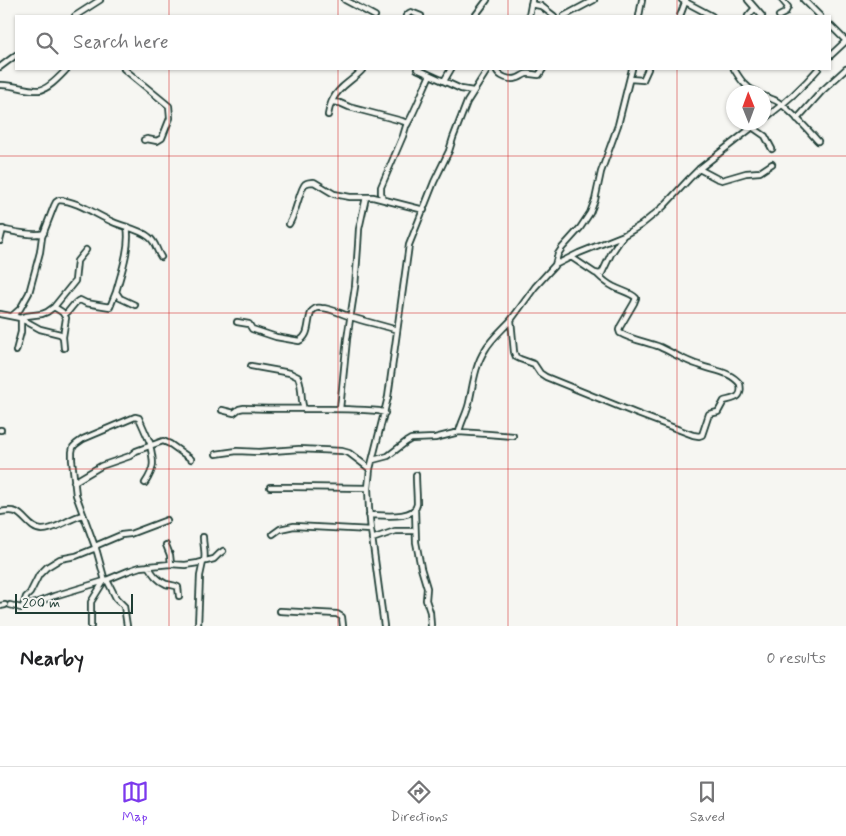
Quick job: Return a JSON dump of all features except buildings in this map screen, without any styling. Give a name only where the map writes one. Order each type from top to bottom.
[{"type":"street","points":[[77,15],[100,0]]},
{"type":"street","points":[[345,0],[373,15]]},
{"type":"street","points":[[476,15],[488,0]]},
{"type":"street","points":[[566,15],[594,0]]},
{"type":"street","points":[[639,15],[642,0]]},
{"type":"street","points":[[748,0],[761,15]]},
{"type":"street","points":[[781,15],[785,13],[788,7],[782,0]]},
{"type":"street","points":[[804,0],[819,15]]},
{"type":"street","points":[[680,15],[684,1],[710,15]]},
{"type":"street","points":[[529,15],[532,2],[553,15]]},
{"type":"street","points":[[749,15],[754,8]]},
{"type":"street","points":[[407,15],[412,12],[419,15]]},
{"type":"street","points":[[831,28],[846,41],[831,55]]},
{"type":"street","points":[[841,46],[846,49]]},
{"type":"street","points":[[0,68],[15,56]]},
{"type":"street","points":[[797,119],[822,91],[846,69]]},
{"type":"street","points":[[0,85],[42,90],[65,70]]},
{"type":"street","points":[[125,70],[170,106],[170,118],[162,138],[157,141],[144,140]]},
{"type":"street","points":[[328,115],[333,98],[341,88],[362,70]]},
{"type":"street","points":[[419,70],[461,89],[473,91]]},
{"type":"street","points":[[444,81],[450,70]]},
{"type":"street","points":[[384,626],[369,515],[368,488],[370,469],[374,460],[385,413],[409,245],[434,182],[450,151],[463,112],[473,91],[487,70]]},
{"type":"street","points":[[496,70],[497,73],[505,77],[517,78],[528,74],[539,75],[542,70]]},
{"type":"street","points":[[555,265],[558,254],[580,228],[592,206],[618,125],[632,70]]},
{"type":"street","points":[[630,79],[642,80],[647,70]]},
{"type":"street","points":[[735,70],[746,85]]},
{"type":"street","points":[[771,114],[817,70]]},
{"type":"street","points":[[383,199],[381,187],[430,75]]},
{"type":"street","points":[[771,99],[782,105],[818,141]]},
{"type":"street","points":[[332,102],[402,120],[410,119]]},
{"type":"street","points":[[402,120],[407,125]]},
{"type":"street","points":[[459,432],[469,404],[482,355],[490,342],[511,320],[535,287],[555,265],[641,225],[663,207],[699,169],[748,130]]},
{"type":"street","points":[[756,130],[764,136],[772,149]]},
{"type":"street","points":[[699,169],[722,180],[746,173],[760,172],[772,164]]},
{"type":"street","points":[[289,224],[295,214],[302,189],[305,184],[310,182],[314,182],[334,194],[383,199],[424,210]]},
{"type":"street","points":[[340,409],[358,252],[359,225],[366,197]]},
{"type":"street","points":[[12,316],[20,309],[29,293],[44,234],[54,206],[59,200],[71,202],[151,238],[161,257]]},
{"type":"street","points":[[64,315],[69,312],[76,301],[80,300],[86,303],[110,307],[120,277],[128,236],[127,228]]},
{"type":"street","points":[[0,241],[2,229],[34,235],[44,234]]},
{"type":"street","points":[[128,236],[136,231]]},
{"type":"street","points":[[597,274],[602,273],[624,234]]},
{"type":"street","points":[[21,318],[42,314],[54,307],[75,281],[77,261],[86,250]]},
{"type":"street","points":[[511,320],[516,357],[534,364],[540,373],[546,377],[693,435],[702,435],[710,414],[718,412],[724,401],[740,395],[740,384],[734,378],[685,360],[663,348],[620,333],[620,327],[636,298],[632,294],[614,287],[601,279],[597,274],[571,257]]},
{"type":"street","points":[[116,292],[120,298],[135,305]]},
{"type":"street","points":[[54,307],[64,315],[66,321],[62,337],[64,348]]},
{"type":"street","points":[[237,322],[249,324],[252,329],[262,333],[299,341],[304,339],[311,313],[317,308],[328,309],[398,330]]},
{"type":"street","points":[[0,314],[21,318],[40,328],[60,334],[62,337]]},
{"type":"street","points":[[16,351],[21,332],[21,318]]},
{"type":"street","points":[[251,366],[290,373],[298,377],[300,379],[304,409]]},
{"type":"street","points":[[222,410],[234,413],[244,408],[340,409],[385,413]]},
{"type":"street","points":[[128,626],[124,606],[116,598],[106,580],[96,547],[76,495],[73,447],[84,439],[137,417],[139,418],[151,445],[153,468],[145,483]]},
{"type":"street","points":[[374,460],[388,456],[411,439],[435,438],[459,432],[513,436]]},
{"type":"street","points":[[74,482],[101,466],[130,456],[136,451],[163,441],[191,459]]},
{"type":"street","points":[[216,454],[237,451],[259,452],[299,449],[342,451],[349,453],[370,469]]},
{"type":"street","points":[[416,475],[416,531],[420,568],[427,588],[426,600],[430,612],[430,626]]},
{"type":"street","points":[[270,487],[368,488]]},
{"type":"street","points":[[369,515],[407,514],[412,513],[415,509]]},
{"type":"street","points":[[0,512],[16,512],[32,526],[40,530],[48,529],[76,516],[83,515]]},
{"type":"street","points":[[23,608],[26,597],[40,575],[47,567],[60,559],[76,556],[120,535],[130,534],[167,520]]},
{"type":"street","points":[[272,534],[286,527],[294,526],[371,530]]},
{"type":"street","points":[[372,539],[389,532],[416,531]]},
{"type":"street","points":[[198,626],[201,570],[205,555],[203,537]]},
{"type":"street","points":[[166,545],[171,564]]},
{"type":"street","points":[[5,605],[23,608],[106,580],[128,570],[148,566],[203,562],[214,559],[223,551]]},
{"type":"street","points":[[148,566],[158,579],[178,587],[179,596]]},
{"type":"street","points":[[91,626],[91,602],[106,580]]},
{"type":"street","points":[[280,611],[337,614],[341,615],[342,626]]}]
